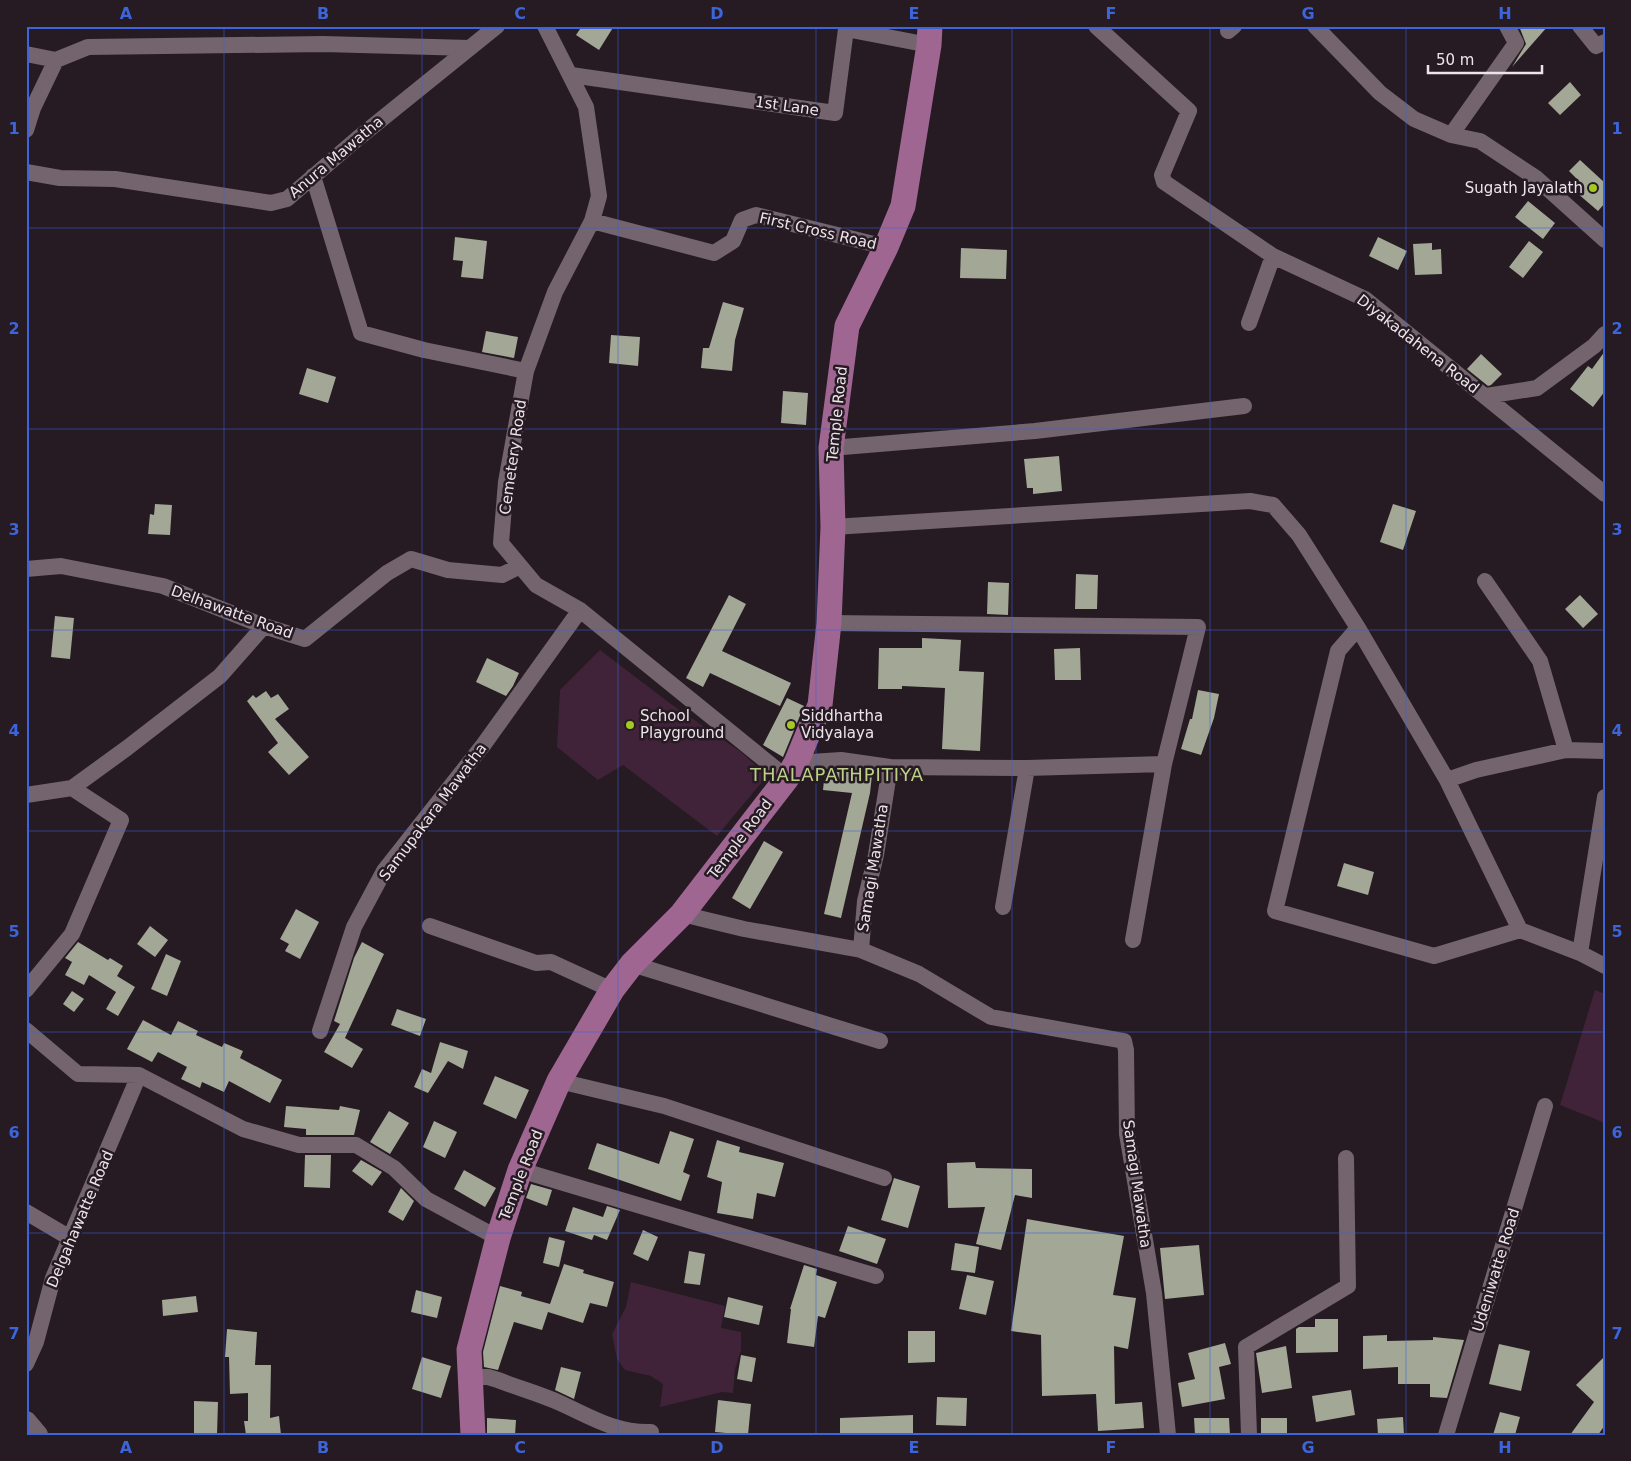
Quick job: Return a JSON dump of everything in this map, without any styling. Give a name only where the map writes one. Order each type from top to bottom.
[{"type":"main road","name":"Temple Road","points":[[474,1435],[469,1350],[498,1238],[520,1170],[559,1081],[612,990],[632,964],[682,914],[791,771],[820,705],[829,623],[833,527],[830,448],[848,326],[886,247],[902,206],[929,36]]},
{"type":"main road","points":[[26,1422],[36,1435]]},
{"type":"street","name":"Anura Mawatha","points":[[26,172],[60,178],[115,178],[271,203],[287,199],[357,139],[496,26]]},
{"type":"street","name":"Cemetery Road","points":[[545,26],[586,107],[599,196],[592,221],[556,292],[526,371],[506,482],[501,544],[536,585],[580,610],[791,771]]},
{"type":"street","name":"Diyakadahena Road","points":[[1096,26],[1189,112],[1162,175],[1164,182],[1273,256],[1365,299],[1605,494]]},
{"type":"street","points":[[1314,26],[1380,94],[1414,119],[1451,134],[1480,141],[1536,178],[1605,240]]},
{"type":"street","points":[[1451,134],[1516,43],[1507,26]]},
{"type":"street","points":[[1580,26],[1596,46],[1605,42]]},
{"type":"street","name":"1st Lane","points":[[570,75],[836,113],[840,28],[929,36]]},
{"type":"street","points":[[26,54],[56,60],[88,47],[323,44],[470,48]]},
{"type":"street","points":[[26,130],[33,108],[56,60]]},
{"type":"street","points":[[313,176],[361,333],[424,350],[526,371]]},
{"type":"street","name":"First Cross Road","points":[[592,221],[714,252],[732,241],[742,220],[756,215],[886,247]]},
{"type":"street","points":[[1249,323],[1273,256]]},
{"type":"street","name":"Diyakadahena Road","points":[[1486,396],[1537,388],[1594,346],[1605,334]]},
{"type":"street","points":[[830,448],[1035,431],[1244,406]]},
{"type":"street","points":[[833,527],[1250,501],[1273,505],[1299,535],[1358,628],[1447,780],[1520,930]]},
{"type":"street","name":"Delhawatte Road","points":[[31,568],[61,566],[162,586],[264,626],[305,639],[387,573],[411,559],[448,570],[502,575],[520,566]]},
{"type":"street","points":[[1485,581],[1540,660],[1566,750]]},
{"type":"street","name":"Samupakara Mawatha","points":[[320,1031],[354,927],[384,871],[484,744],[580,610]]},
{"type":"street","points":[[829,623],[1198,627],[1164,764],[1134,940]]},
{"type":"street","points":[[26,794],[72,788],[220,676],[264,626]]},
{"type":"street","points":[[1358,628],[1338,651],[1275,911],[1434,956],[1520,930],[1605,966]]},
{"type":"street","points":[[1447,780],[1476,770],[1566,750],[1605,751]]},
{"type":"street","points":[[791,771],[841,760],[890,767],[1027,768],[1164,764]]},
{"type":"street","name":"Samagi Mawatha","points":[[890,767],[876,855],[865,901],[861,950],[919,974],[991,1016],[1124,1041],[1126,1050],[1126,1134],[1154,1293],[1168,1435]]},
{"type":"street","points":[[1003,906],[1027,768]]},
{"type":"street","points":[[26,990],[72,934],[121,820],[72,788]]},
{"type":"street","points":[[1580,954],[1605,797]]},
{"type":"street","points":[[682,914],[744,930],[861,950]]},
{"type":"street","points":[[430,926],[536,962],[551,962],[612,990]]},
{"type":"street","points":[[632,964],[880,1041]]},
{"type":"street","points":[[26,1030],[78,1074],[139,1075],[244,1130],[299,1145],[356,1145],[394,1168],[426,1199],[498,1238]]},
{"type":"street","name":"Delgahawatte Road","points":[[26,1364],[36,1342],[53,1278],[139,1075]]},
{"type":"street","points":[[559,1081],[664,1106],[884,1178]]},
{"type":"street","name":"Udeniwatte Road","points":[[1446,1435],[1545,1106]]},
{"type":"street","points":[[1249,1435],[1246,1347],[1348,1286],[1346,1158]]},
{"type":"street","points":[[520,1170],[876,1276]]},
{"type":"street","points":[[26,1212],[70,1238]]},
{"type":"street","points":[[470,1377],[488,1377],[498,1380],[560,1403],[607,1425],[635,1432],[651,1432]]},
{"type":"shaded area","name":"School Playground","points":[[600,650],[671,704],[741,752],[767,776],[717,836],[623,765],[598,780],[557,747],[560,690]]},
{"type":"shaded area","points":[[1595,990],[1605,994],[1605,1123],[1560,1105]]},
{"type":"shaded area","points":[[631,1282],[725,1306],[721,1328],[741,1332],[741,1350],[735,1369],[733,1393],[722,1392],[660,1407],[663,1384],[651,1376],[625,1370],[617,1359],[612,1334],[626,1307]]},
{"type":"building","points":[[582,26],[614,26],[599,50],[576,35]]},
{"type":"building","points":[[1519,26],[1548,26],[1512,67],[1526,44]]},
{"type":"building","points":[[1570,82],[1581,95],[1560,115],[1548,103]]},
{"type":"building","name":"Sugath Jayalath","points":[[1580,160],[1605,183],[1605,203],[1598,211],[1577,193],[1583,185],[1569,171]]},
{"type":"building","points":[[1528,201],[1555,223],[1543,239],[1515,217]]},
{"type":"building","points":[[455,237],[487,241],[483,279],[461,277],[463,261],[453,260]]},
{"type":"building","points":[[1378,237],[1407,251],[1398,270],[1369,256]]},
{"type":"building","points":[[1529,241],[1543,252],[1523,278],[1509,267]]},
{"type":"building","points":[[1432,243],[1432,250],[1441,249],[1442,274],[1415,275],[1413,244]]},
{"type":"building","points":[[961,248],[1007,250],[1006,279],[960,278]]},
{"type":"building","points":[[723,302],[744,308],[735,340],[732,371],[701,368],[703,348],[709,348]]},
{"type":"building","points":[[486,331],[518,337],[514,358],[482,352]]},
{"type":"building","points":[[611,335],[640,337],[638,366],[609,363]]},
{"type":"building","points":[[1605,351],[1605,391],[1593,407],[1570,389],[1588,366],[1592,369]]},
{"type":"building","points":[[1481,354],[1502,374],[1488,386],[1467,369]]},
{"type":"building","points":[[307,368],[336,377],[328,403],[299,394]]},
{"type":"building","points":[[783,391],[808,393],[806,425],[781,423]]},
{"type":"building","points":[[1059,456],[1062,491],[1033,494],[1033,488],[1027,488],[1024,459]]},
{"type":"building","points":[[155,504],[172,505],[170,535],[148,534],[150,514],[154,515]]},
{"type":"building","points":[[1393,504],[1416,511],[1403,550],[1380,542]]},
{"type":"building","points":[[1076,574],[1098,575],[1097,609],[1075,609]]},
{"type":"building","points":[[988,582],[1009,583],[1008,615],[987,614]]},
{"type":"building","points":[[729,595],[746,604],[722,651],[791,683],[780,706],[710,673],[703,687],[686,678]]},
{"type":"building","points":[[1580,595],[1598,614],[1583,628],[1565,609]]},
{"type":"building","points":[[55,616],[74,618],[70,659],[51,657]]},
{"type":"building","points":[[922,638],[961,640],[959,671],[984,672],[980,751],[942,749],[945,688],[902,686],[902,689],[878,689],[879,648],[922,648]]},
{"type":"building","points":[[1080,648],[1081,680],[1055,680],[1054,649]]},
{"type":"building","points":[[487,658],[519,673],[506,696],[476,682]]},
{"type":"building","points":[[1198,690],[1219,694],[1214,718],[1201,755],[1181,749],[1190,719],[1192,719]]},
{"type":"building","points":[[266,691],[271,698],[278,694],[289,709],[275,719],[309,757],[289,775],[268,752],[278,743],[247,701],[253,695],[256,698]]},
{"type":"building","points":[[787,698],[804,706],[783,757],[763,745]]},
{"type":"building","points":[[841,770],[872,775],[870,793],[841,918],[824,914],[852,793],[823,790],[825,771]]},
{"type":"building","points":[[764,841],[783,852],[750,909],[732,898]]},
{"type":"building","points":[[1344,863],[1374,872],[1368,895],[1337,886]]},
{"type":"building","points":[[296,909],[319,922],[300,959],[285,951],[289,944],[280,939]]},
{"type":"building","points":[[150,926],[168,940],[155,957],[137,944]]},
{"type":"building","points":[[78,942],[108,960],[110,958],[123,966],[117,976],[135,987],[118,1016],[106,1009],[116,992],[89,975],[84,985],[65,975],[72,962],[65,958]]},
{"type":"building","points":[[362,942],[384,954],[345,1038],[363,1049],[352,1068],[324,1052],[340,1024],[334,1021],[354,958]]},
{"type":"building","points":[[166,954],[181,961],[167,996],[151,989]]},
{"type":"building","points":[[72,991],[84,999],[74,1012],[63,1004]]},
{"type":"building","points":[[397,1009],[426,1019],[420,1036],[391,1025]]},
{"type":"building","points":[[143,1020],[171,1035],[178,1021],[198,1031],[196,1035],[222,1047],[224,1043],[243,1051],[240,1058],[282,1080],[270,1103],[229,1081],[224,1092],[202,1082],[200,1088],[181,1079],[187,1067],[158,1052],[152,1062],[127,1049]]},
{"type":"building","points":[[440,1042],[468,1051],[463,1069],[448,1061],[428,1093],[414,1087],[422,1069],[431,1073]]},
{"type":"building","points":[[495,1076],[529,1090],[516,1119],[483,1104]]},
{"type":"building","points":[[286,1106],[339,1110],[340,1106],[360,1110],[354,1135],[306,1135],[306,1129],[284,1127]]},
{"type":"building","points":[[389,1111],[409,1123],[390,1154],[370,1142]]},
{"type":"building","points":[[434,1121],[457,1132],[445,1158],[423,1147]]},
{"type":"building","points":[[670,1131],[694,1139],[683,1172],[690,1175],[681,1201],[588,1169],[597,1143],[659,1164]]},
{"type":"building","points":[[717,1140],[740,1147],[739,1152],[784,1163],[775,1197],[757,1193],[753,1219],[717,1213],[722,1182],[707,1177]]},
{"type":"building","points":[[305,1155],[331,1155],[330,1188],[304,1187]]},
{"type":"building","points":[[361,1160],[382,1172],[372,1186],[352,1171]]},
{"type":"building","points":[[975,1162],[976,1168],[1032,1169],[1032,1198],[1015,1195],[1001,1250],[976,1244],[985,1207],[948,1208],[947,1163]]},
{"type":"building","points":[[464,1170],[496,1188],[485,1207],[454,1189]]},
{"type":"building","points":[[894,1178],[920,1186],[908,1228],[881,1220]]},
{"type":"building","points":[[531,1184],[552,1190],[547,1206],[526,1198]]},
{"type":"building","points":[[401,1188],[414,1201],[403,1221],[388,1212]]},
{"type":"building","points":[[607,1206],[620,1210],[607,1240],[594,1235],[592,1240],[565,1231],[573,1207],[603,1217]]},
{"type":"building","points":[[1027,1219],[1124,1236],[1113,1295],[1136,1298],[1128,1349],[1114,1346],[1115,1404],[1142,1402],[1144,1428],[1098,1431],[1096,1394],[1042,1396],[1041,1335],[1011,1331]]},
{"type":"building","points":[[848,1226],[886,1239],[877,1264],[839,1251]]},
{"type":"building","points":[[643,1230],[658,1237],[648,1261],[633,1254]]},
{"type":"building","points":[[549,1237],[565,1241],[559,1267],[543,1263]]},
{"type":"building","points":[[955,1243],[979,1247],[975,1273],[951,1270]]},
{"type":"building","points":[[1199,1245],[1204,1295],[1165,1299],[1160,1248]]},
{"type":"building","points":[[689,1251],[705,1254],[700,1285],[684,1283]]},
{"type":"building","points":[[564,1264],[584,1270],[583,1273],[614,1282],[607,1307],[590,1303],[583,1323],[548,1312],[542,1330],[514,1322],[498,1370],[484,1367],[483,1352],[500,1286],[522,1292],[521,1296],[550,1304]]},
{"type":"building","points":[[804,1265],[817,1269],[816,1275],[837,1282],[825,1318],[818,1316],[814,1347],[787,1343],[790,1309]]},
{"type":"building","points":[[967,1275],[994,1281],[986,1315],[959,1309]]},
{"type":"building","points":[[416,1290],[442,1297],[437,1318],[411,1312]]},
{"type":"building","points":[[196,1296],[198,1312],[163,1316],[162,1300]]},
{"type":"building","points":[[728,1297],[763,1306],[759,1325],[724,1317]]},
{"type":"building","points":[[1315,1319],[1338,1319],[1338,1352],[1296,1353],[1296,1329],[1299,1327],[1315,1327]]},
{"type":"building","points":[[227,1329],[257,1332],[255,1365],[271,1365],[270,1418],[279,1416],[281,1435],[246,1435],[244,1421],[248,1421],[248,1393],[230,1394],[229,1357],[225,1357]]},
{"type":"building","points":[[908,1331],[935,1331],[935,1362],[908,1363]]},
{"type":"building","points":[[1387,1335],[1387,1341],[1433,1340],[1433,1337],[1464,1340],[1447,1398],[1430,1397],[1430,1384],[1398,1384],[1398,1367],[1363,1369],[1363,1336]]},
{"type":"building","points":[[1225,1343],[1231,1364],[1219,1367],[1225,1399],[1182,1407],[1178,1383],[1195,1379],[1188,1353]]},
{"type":"building","points":[[1499,1344],[1530,1351],[1521,1391],[1489,1384]]},
{"type":"building","points":[[1286,1346],[1292,1388],[1262,1393],[1256,1353]]},
{"type":"building","points":[[741,1355],[756,1358],[752,1382],[737,1379]]},
{"type":"building","points":[[1605,1356],[1605,1425],[1598,1435],[1570,1435],[1594,1402],[1576,1385]]},
{"type":"building","points":[[422,1357],[451,1366],[441,1398],[412,1389]]},
{"type":"building","points":[[561,1367],[581,1372],[574,1399],[555,1390]]},
{"type":"building","points":[[1351,1390],[1355,1415],[1316,1422],[1312,1396]]},
{"type":"building","points":[[937,1397],[967,1398],[966,1426],[936,1425]]},
{"type":"building","points":[[718,1400],[751,1404],[748,1435],[715,1432]]},
{"type":"building","points":[[194,1401],[218,1402],[217,1435],[194,1435]]},
{"type":"building","points":[[1500,1412],[1520,1417],[1515,1435],[1493,1435]]},
{"type":"building","points":[[913,1415],[913,1435],[840,1435],[840,1418]]},
{"type":"building","points":[[1403,1417],[1404,1435],[1378,1435],[1377,1419]]},
{"type":"building","points":[[487,1418],[516,1420],[515,1435],[487,1435]]},
{"type":"building","points":[[1194,1418],[1229,1418],[1230,1435],[1195,1435]]},
{"type":"building","points":[[1261,1418],[1287,1418],[1287,1435],[1261,1435]]},
{"type":"place","name":"Sugath Jayalath","points":[[1593,188]]},
{"type":"place","name":"School Playground","points":[[630,725]]},
{"type":"place","name":"Siddhartha Vidyalaya","points":[[791,725]]},
{"type":"district","name":"THALAPATHPITIYA","points":[[837,774]]}]
